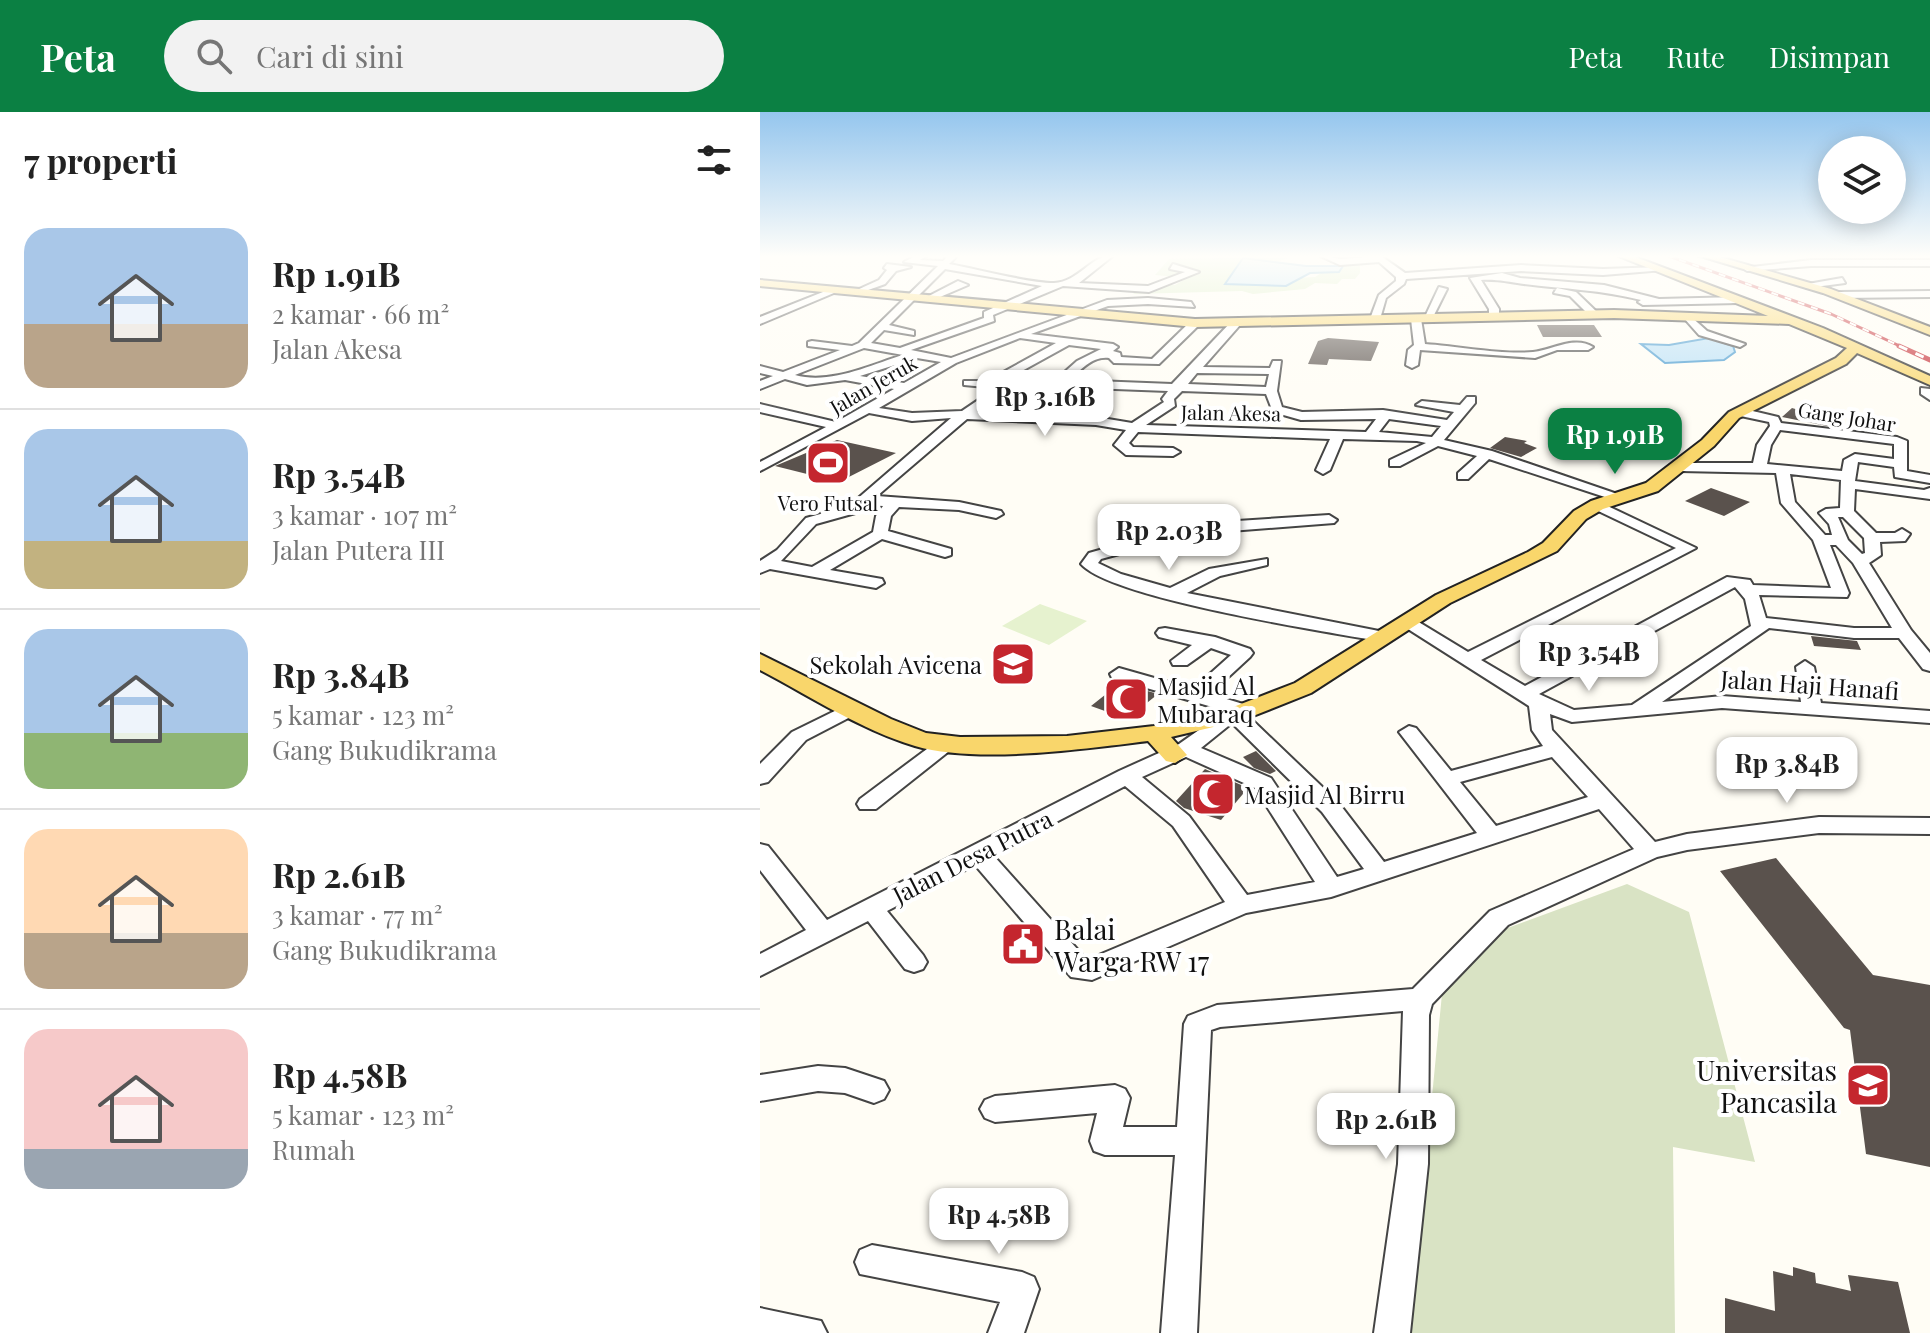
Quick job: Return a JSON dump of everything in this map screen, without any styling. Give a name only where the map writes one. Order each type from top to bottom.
[{"type":"main road","points":[[1059,312],[1195,323],[1638,314],[1789,320]]},
{"type":"main road","points":[[1769,312],[1930,381]]},
{"type":"main road","points":[[1882,312],[1930,331]]},
{"type":"main road","points":[[1841,361],[1856,347]]},
{"type":"main road","points":[[760,661],[851,709],[921,740],[946,744],[1067,744],[1160,732],[1236,714],[1303,688],[1460,590],[1535,556],[1550,547],[1580,515],[1597,505],[1652,487],[1680,467],[1740,412],[1841,361],[1862,357],[1887,360]]},
{"type":"main road","points":[[1160,732],[1180,752]]},
{"type":"street","points":[[762,320],[782,312]]},
{"type":"street","points":[[760,385],[859,347],[895,312]]},
{"type":"street","points":[[948,323],[981,312]]},
{"type":"street","points":[[905,349],[990,319],[988,314],[991,312]]},
{"type":"street","name":"Jalan Jeruk","points":[[760,467],[952,361],[1083,312]]},
{"type":"street","points":[[1375,319],[1377,312]]},
{"type":"street","points":[[1418,347],[1421,319],[1426,312]]},
{"type":"street","points":[[1494,312],[1494,317]]},
{"type":"street","points":[[1592,312],[1595,315]]},
{"type":"street","points":[[1688,317],[1703,333],[1740,344]]},
{"type":"street","points":[[762,320],[783,323]]},
{"type":"street","points":[[1103,354],[1116,355],[1114,360],[1153,362],[1195,323]]},
{"type":"street","points":[[1173,452],[1126,451],[1121,445],[1132,427],[1148,416],[1161,414],[1171,403],[1168,399],[1176,388],[1236,323]]},
{"type":"street","points":[[881,326],[910,333]]},
{"type":"street","points":[[1017,335],[1112,346],[1103,354],[1081,363],[1020,419]]},
{"type":"street","points":[[986,386],[1068,341]]},
{"type":"street","points":[[812,344],[859,347],[952,361]]},
{"type":"street","points":[[1412,365],[1413,350],[1418,347],[1535,355],[1556,347],[1588,347]]},
{"type":"street","points":[[1477,367],[1481,353]]},
{"type":"street","points":[[760,369],[815,383],[917,355]]},
{"type":"street","points":[[1194,370],[1276,367],[1271,391],[1278,410],[1299,416],[1383,414],[1450,424]]},
{"type":"street","points":[[845,377],[904,387]]},
{"type":"street","points":[[968,383],[1004,388]]},
{"type":"street","points":[[765,566],[816,519],[854,509],[961,417],[1004,388],[1014,385],[1053,389],[1271,391]]},
{"type":"street","points":[[1395,463],[1406,460],[1436,441],[1466,404],[1422,405]]},
{"type":"street","points":[[760,408],[836,426]]},
{"type":"street","name":"Jalan Akesa","points":[[866,409],[914,418],[932,414],[1096,421],[1157,431],[1371,434],[1436,441],[1487,454],[1619,497]]},
{"type":"street","name":"Gang Johar","points":[[1740,412],[1774,420],[1776,426]]},
{"type":"street","points":[[1371,434],[1383,420],[1383,414]]},
{"type":"street","name":"Gang Johar","points":[[1776,426],[1902,444],[1900,474],[1930,479]]},
{"type":"street","name":"Gang Johar","points":[[1759,467],[1764,445],[1776,426]]},
{"type":"street","points":[[1323,470],[1339,434]]},
{"type":"street","points":[[1874,460],[1880,439]]},
{"type":"street","points":[[760,448],[784,455]]},
{"type":"street","points":[[1463,476],[1487,454]]},
{"type":"street","points":[[1860,561],[1873,555],[1872,537],[1847,512],[1849,463],[1855,458],[1901,464]]},
{"type":"street","points":[[1680,467],[1782,468],[1916,495],[1930,495],[1930,492]]},
{"type":"street","points":[[1645,846],[1556,749],[1542,730],[1532,698],[1740,585],[1841,593],[1820,539],[1788,503],[1782,468]]},
{"type":"street","points":[[864,500],[959,506],[996,514]]},
{"type":"street","points":[[880,534],[879,523],[897,501]]},
{"type":"street","points":[[803,504],[816,519]]},
{"type":"street","points":[[1469,659],[1688,548],[1597,505]]},
{"type":"street","points":[[1847,512],[1826,513],[1836,523],[1841,541],[1860,561],[1904,633],[1930,665]]},
{"type":"street","points":[[1329,520],[1191,529],[1095,556],[1089,564],[1100,572],[1171,594],[1384,637]]},
{"type":"street","points":[[880,534],[945,552]]},
{"type":"street","points":[[815,572],[870,543],[880,534]]},
{"type":"street","points":[[1872,537],[1900,538],[1902,534]]},
{"type":"street","points":[[1820,539],[1841,541]]},
{"type":"street","points":[[1171,594],[1215,572],[1261,562]]},
{"type":"street","points":[[765,566],[876,583]]},
{"type":"street","points":[[1639,708],[1760,628],[1740,585]]},
{"type":"street","name":"Jalan Haji Hanafi","points":[[1406,622],[1532,698],[1572,716],[1722,702],[1930,717]]},
{"type":"street","points":[[1759,622],[1854,633],[1904,633]]},
{"type":"street","points":[[1165,633],[1244,654],[1195,698]]},
{"type":"street","points":[[1180,661],[1204,642]]},
{"type":"street","points":[[1805,667],[1812,710]]},
{"type":"street","points":[[1119,674],[1236,714],[1330,807],[1378,871]]},
{"type":"street","points":[[760,777],[804,731],[851,709]]},
{"type":"street","name":"Jalan Desa Putra","points":[[760,966],[1127,776],[1180,752],[1236,714]]},
{"type":"street","points":[[1409,732],[1490,834]]},
{"type":"street","points":[[868,804],[946,744]]},
{"type":"street","points":[[1445,779],[1556,749]]},
{"type":"street","points":[[1180,752],[1263,783],[1331,888]]},
{"type":"street","points":[[1127,776],[1181,821],[1241,905]]},
{"type":"street","points":[[978,853],[1080,970],[1092,970],[1241,905],[1331,888],[1490,834],[1603,800]]},
{"type":"street","points":[[1392,1333],[1413,1164],[1415,1015],[1420,999],[1499,918],[1645,846],[1819,825],[1930,826]]},
{"type":"street","points":[[760,852],[773,874],[795,896],[823,933]]},
{"type":"street","points":[[871,908],[914,962]]},
{"type":"street","points":[[1179,1333],[1198,1024],[1217,1016],[1420,999]]},
{"type":"street","points":[[760,1088],[813,1078],[847,1078],[874,1090]]},
{"type":"street","points":[[995,1109],[1115,1098],[1105,1141],[1191,1141]]},
{"type":"street","points":[[872,1262],[1022,1289],[1006,1333]]},
{"type":"street","points":[[760,1325],[809,1333]]},
{"type":"green space","points":[[1040,604],[1087,621],[1049,645],[1002,626]]},
{"type":"green space","points":[[1627,884],[1689,912],[1755,1162],[1673,1147],[1675,1333],[1409,1333],[1442,994],[1453,975],[1494,933]]},
{"type":"water","points":[[1709,338],[1733,346],[1735,352],[1724,360],[1665,363],[1641,344],[1669,345]]},
{"type":"building","points":[[1537,325],[1594,325],[1602,337],[1543,337]]},
{"type":"building","points":[[1328,338],[1379,342],[1371,361],[1329,359],[1327,365],[1308,364],[1318,341]]},
{"type":"building","points":[[1807,406],[1840,414],[1827,426],[1782,417],[1792,408],[1802,411]]},
{"type":"building","points":[[1505,437],[1527,441],[1524,443],[1537,448],[1521,457],[1490,448]]},
{"type":"building","name":"Vero Futsal","points":[[837,440],[896,453],[839,482],[775,466]]},
{"type":"building","points":[[1711,488],[1750,502],[1724,516],[1685,501]]},
{"type":"building","points":[[1811,636],[1857,641],[1861,650],[1814,646]]},
{"type":"building","name":"Masjid Al Mubaraq","points":[[1120,683],[1158,694],[1127,719],[1091,706]]},
{"type":"building","points":[[1256,751],[1276,771],[1270,774],[1254,768],[1243,757]]},
{"type":"building","name":"Masjid Al Birru","points":[[1205,769],[1248,788],[1221,820],[1184,808],[1176,801]]},
{"type":"building","points":[[1776,858],[1873,975],[1930,985],[1930,1167],[1866,1154],[1850,1030],[1844,1028],[1720,871]]},
{"type":"building","name":"Balai Warga RW 17","points":[[1029,933],[1039,944],[1011,958],[1003,946]]},
{"type":"building","points":[[1793,1267],[1815,1273],[1816,1283],[1851,1291],[1848,1275],[1898,1282],[1910,1333],[1725,1333],[1725,1298],[1775,1311],[1773,1271],[1793,1276]]},
{"type":"railway","points":[[1825,312],[1904,348]]},
{"type":"railway","points":[[1899,346],[1930,360]]},
{"type":"place","name":"Vero Futsal","points":[[828,463]]},
{"type":"place","name":"Sekolah Avicena","points":[[1013,664]]},
{"type":"place","name":"Masjid Al Mubaraq","points":[[1126,699]]},
{"type":"place","name":"Masjid Al Birru","points":[[1213,794]]},
{"type":"place","name":"Balai Warga RW 17","points":[[1023,944]]},
{"type":"place","name":"Universitas Pancasila","points":[[1868,1085]]}]
